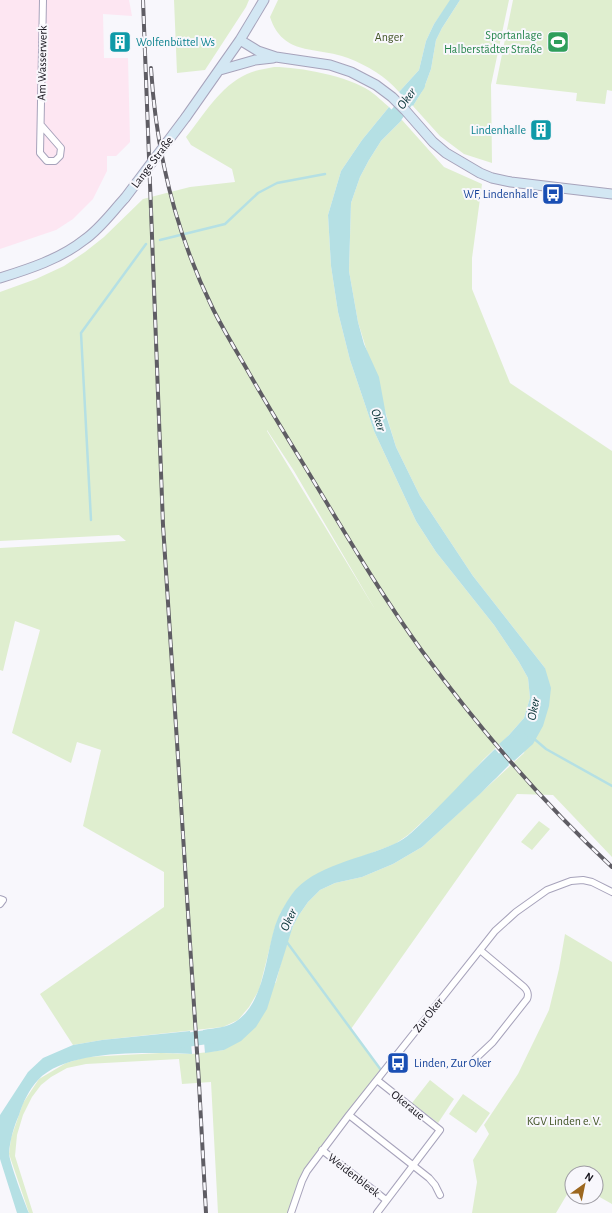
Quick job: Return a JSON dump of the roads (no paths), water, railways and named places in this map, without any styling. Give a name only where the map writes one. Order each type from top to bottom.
[{"type":"main road","name":"Lange Straße","points":[[0,278],[43,264],[67,252],[85,240],[125,198],[220,70],[264,0]]},
{"type":"main road","points":[[240,40],[258,51],[276,57],[330,65],[351,72],[376,85],[392,97],[433,142],[446,153],[467,166],[492,178],[511,182],[612,194]]},
{"type":"main road","points":[[220,70],[255,60],[276,57]]},
{"type":"street","name":"Am Wasserwerk","points":[[41,125],[61,148],[60,156],[55,161],[47,161],[40,153],[43,0]]},
{"type":"street","name":"Zur Oker","points":[[291,1213],[302,1181],[307,1171],[322,1150],[496,931],[528,902],[557,886],[571,881],[583,880],[592,882],[612,892]]},
{"type":"street","points":[[475,1059],[493,1042],[527,999],[528,995],[524,987],[480,950]]},
{"type":"street","name":"Okeraue","points":[[377,1080],[440,1130],[413,1165]]},
{"type":"street","points":[[349,1115],[429,1178],[435,1185],[440,1195]]},
{"type":"street","name":"Weidenbleek","points":[[322,1150],[386,1200]]},
{"type":"street","points":[[377,1213],[413,1165]]},
{"type":"water","points":[[450,0],[460,0],[436,40],[431,69],[424,88],[413,106],[399,92],[419,70],[426,41],[434,24]]},
{"type":"water","points":[[389,107],[402,120],[381,141],[369,160],[360,177],[351,203],[349,271],[358,322],[364,344],[379,377],[386,415],[396,447],[420,496],[473,576],[545,668],[551,688],[549,706],[543,726],[533,744],[514,761],[499,744],[524,718],[530,698],[528,678],[494,625],[436,552],[416,521],[374,431],[350,360],[338,312],[331,266],[328,215],[341,171],[362,140]]},
{"type":"water","points":[[495,749],[509,765],[480,794],[422,847],[393,864],[362,877],[335,883],[320,890],[308,902],[293,926],[267,1009],[256,1027],[241,1041],[224,1050],[205,1053],[203,1030],[230,1025],[247,1012],[259,990],[280,913],[292,894],[301,884],[312,876],[339,864],[399,842],[436,809]]},
{"type":"water","points":[[190,1031],[192,1054],[133,1053],[89,1057],[69,1062],[52,1070],[38,1080],[24,1101],[10,1143],[10,1158],[29,1213],[17,1213],[0,1159],[0,1115],[28,1072],[43,1058],[73,1045],[102,1040]]},
{"type":"waterway","name":"Oker","points":[[382,127],[397,114],[418,85]]},
{"type":"waterway","points":[[160,240],[225,224],[258,193],[277,183],[325,174]]},
{"type":"waterway","points":[[91,520],[81,333],[146,244]]},
{"type":"waterway","points":[[532,737],[546,749],[612,786]]},
{"type":"waterway","name":"Oker","points":[[491,773],[521,740]]},
{"type":"waterway","points":[[286,941],[381,1070]]},
{"type":"waterway","name":"Oker","points":[[172,1042],[221,1035]]},
{"type":"railway","points":[[143,0],[163,525],[206,1213]]},
{"type":"railway","points":[[151,68],[163,161],[178,222],[200,281],[229,338],[352,545],[422,651],[512,764],[561,817],[612,867]]},
{"type":"place","name":"Wolfenbüttel Ws","points":[[120,42]]},
{"type":"place","name":"Sportanlage Halberstädter Straße","points":[[558,42]]},
{"type":"place","name":"Lindenhalle","points":[[541,130]]},
{"type":"place","name":"WF, Lindenhalle","points":[[553,194]]},
{"type":"place","name":"Linden, Zur Oker","points":[[398,1063]]},
{"type":"park label","name":"Anger","points":[[389,37]]},
{"type":"park label","name":"KGV Linden e. V.","points":[[564,1121]]}]
